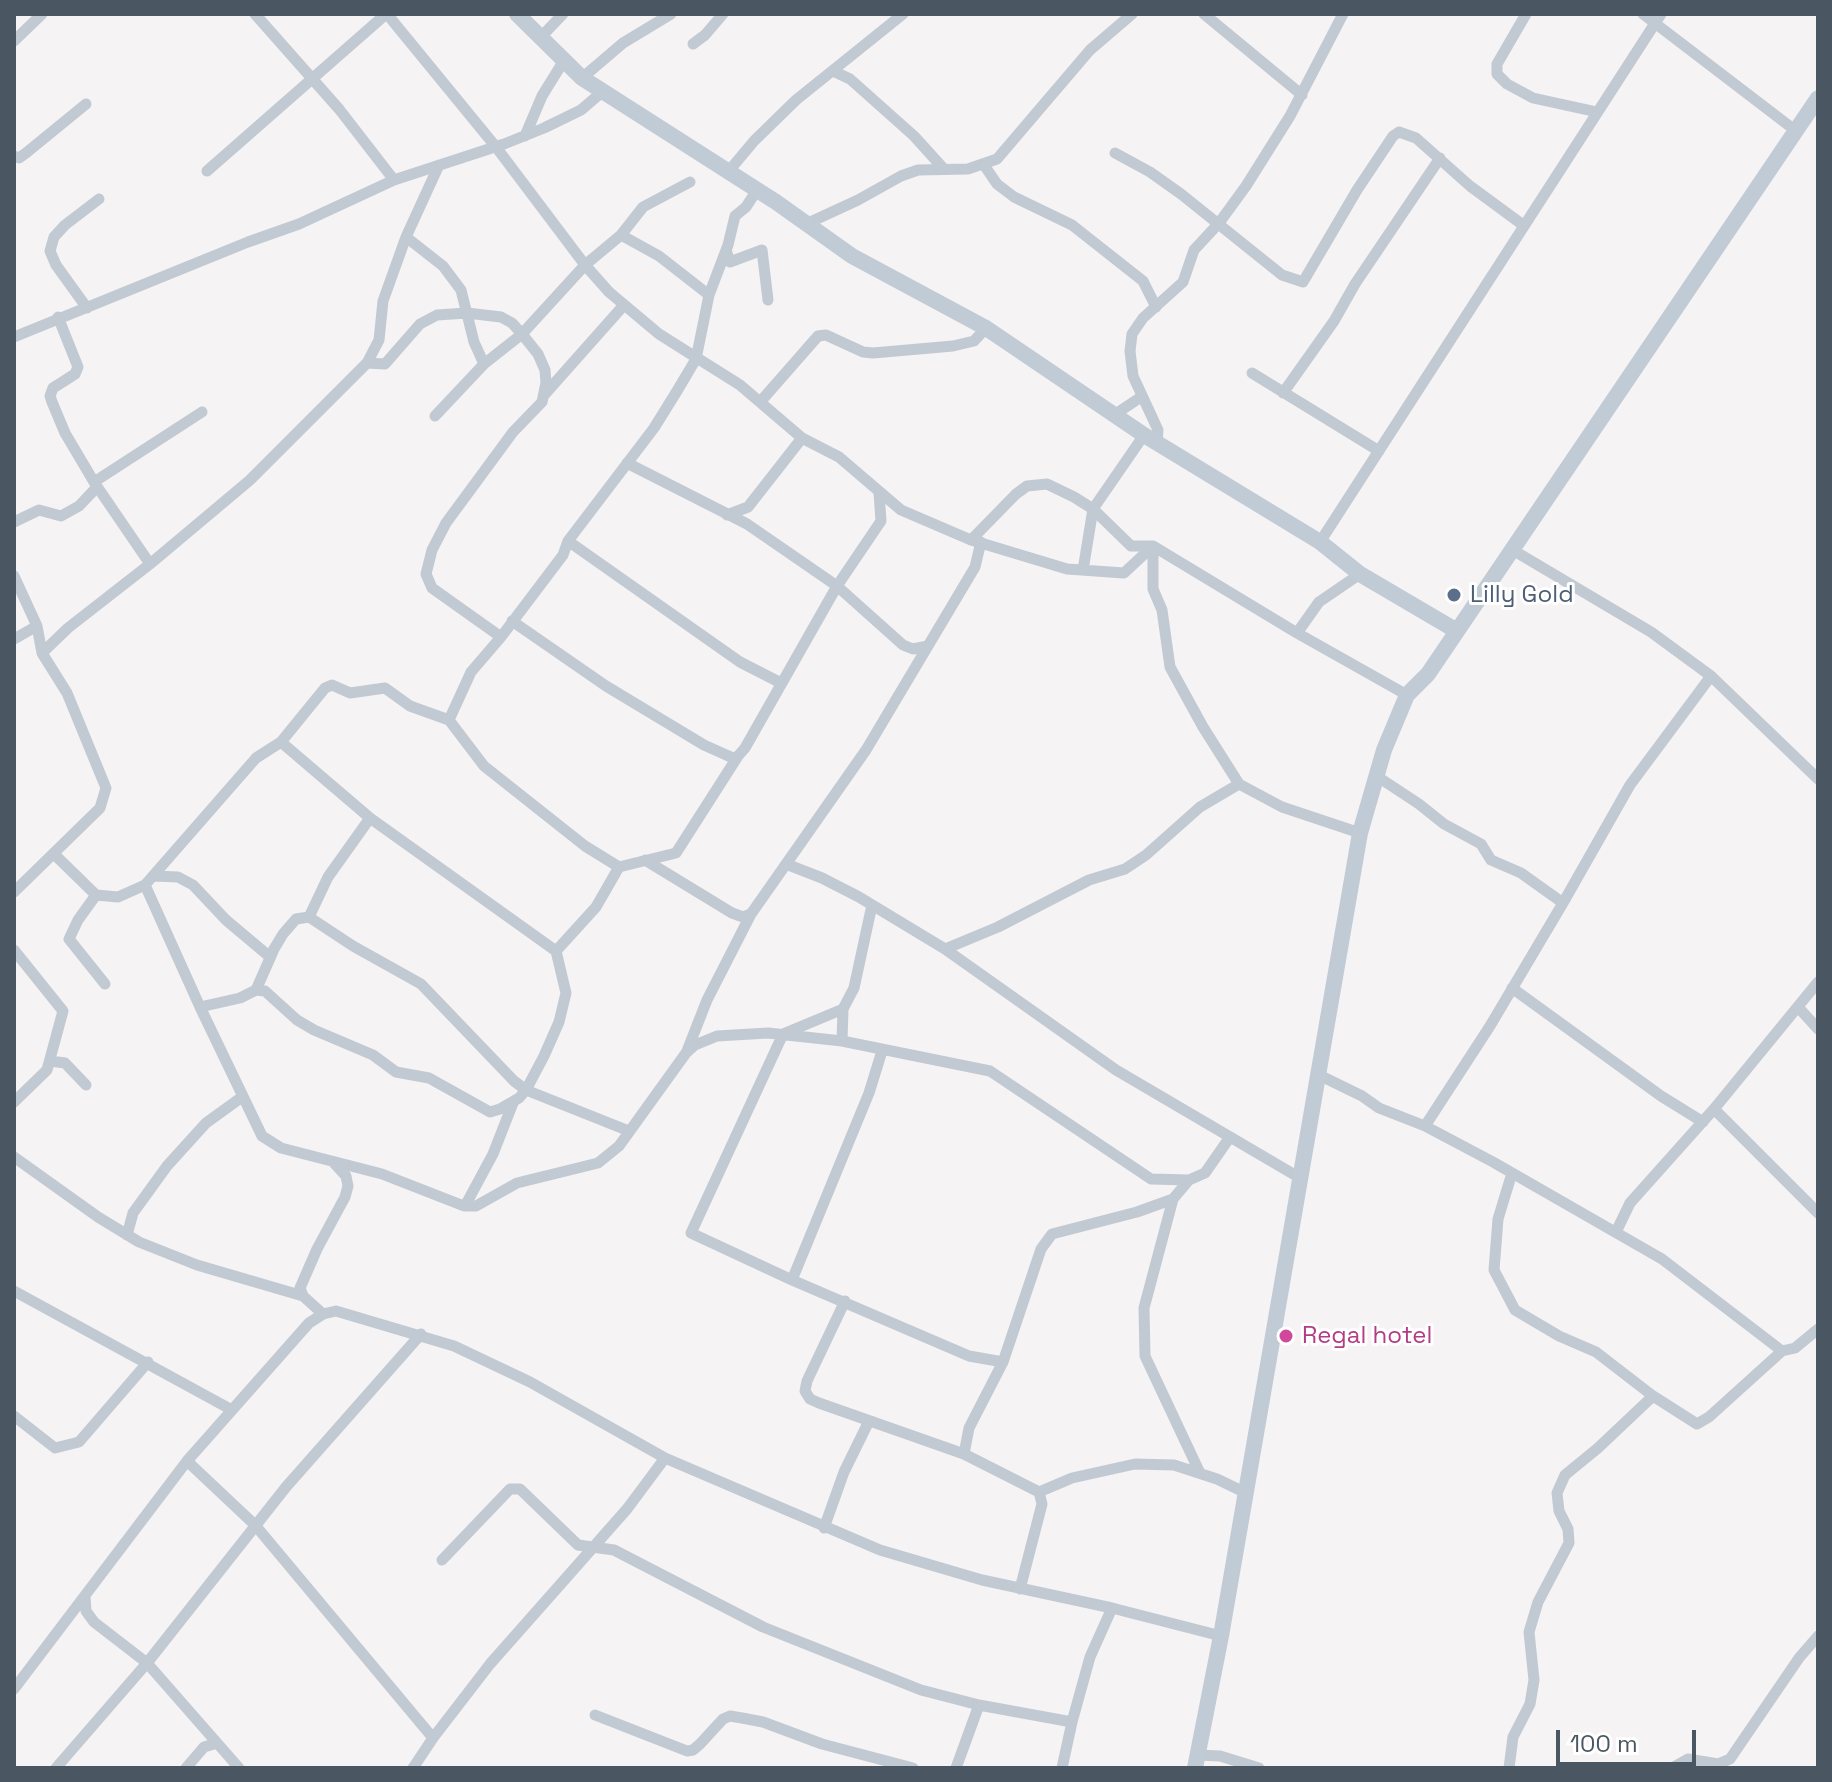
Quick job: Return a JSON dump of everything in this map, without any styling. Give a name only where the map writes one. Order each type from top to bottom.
[{"type":"main road","points":[[517,14],[563,62],[602,92],[884,275],[986,328],[1114,415],[1320,542],[1360,574],[1457,631]]},
{"type":"main road","points":[[1196,1761],[1221,1636],[1360,833],[1375,775],[1407,695],[1428,674],[1818,98]]},
{"type":"street","points":[[14,41],[42,14]]},
{"type":"street","points":[[255,14],[339,109],[394,180]]},
{"type":"street","points":[[207,171],[386,14],[496,147],[585,265],[624,305],[659,334],[740,385],[802,438],[839,457],[901,510],[976,541],[1067,569],[1124,573],[1153,546]]},
{"type":"street","points":[[540,38],[563,14]]},
{"type":"street","points":[[582,78],[623,43],[671,14]]},
{"type":"street","points":[[693,44],[723,14]]},
{"type":"street","points":[[806,224],[918,170],[968,169],[997,159],[1090,50],[1132,14]]},
{"type":"street","points":[[1204,14],[1302,95]]},
{"type":"street","points":[[1083,570],[1093,509],[1158,430],[1133,376],[1131,340],[1143,318],[1183,282],[1194,250],[1246,186],[1302,95],[1343,14]]},
{"type":"street","points":[[1526,14],[1497,64],[1497,74],[1507,84],[1533,98],[1597,112]]},
{"type":"street","points":[[1643,14],[1658,19],[1796,131]]},
{"type":"street","points":[[728,172],[796,100],[896,16]]},
{"type":"street","points":[[1320,542],[1658,19]]},
{"type":"street","points":[[525,136],[542,96],[563,62]]},
{"type":"street","points":[[833,71],[850,79],[914,136],[943,168]]},
{"type":"street","points":[[14,337],[299,224],[394,180],[525,136],[581,110],[602,92]]},
{"type":"street","points":[[14,156],[19,158],[26,153],[86,104]]},
{"type":"street","points":[[1115,153],[1150,172],[1282,275],[1303,282],[1326,240],[1393,136],[1399,132],[1407,133],[1523,225]]},
{"type":"street","points":[[1283,393],[1334,321],[1355,284],[1440,158]]},
{"type":"street","points":[[42,653],[68,628],[250,480],[367,363],[379,340],[383,301],[406,237],[439,165]]},
{"type":"street","points":[[984,165],[997,184],[1014,197],[1072,225],[1143,281],[1156,307]]},
{"type":"street","points":[[435,416],[484,364],[522,334],[585,265],[621,235],[643,207],[690,182]]},
{"type":"street","points":[[449,720],[471,672],[563,555],[568,541],[654,428],[696,359],[709,295],[735,216],[746,207],[757,190]]},
{"type":"street","points":[[87,308],[56,265],[50,251],[54,237],[65,225],[99,199]]},
{"type":"street","points":[[621,235],[659,256],[709,295]]},
{"type":"street","points":[[406,237],[443,266],[461,290],[474,342],[484,364]]},
{"type":"street","points":[[726,250],[730,262],[762,250],[768,300]]},
{"type":"street","points":[[545,394],[624,305]]},
{"type":"street","points":[[367,363],[385,364],[420,324],[437,315],[467,313],[501,317],[512,323],[542,363],[546,383],[542,402],[513,432],[446,523],[432,550],[426,574],[432,588],[501,637]]},
{"type":"street","points":[[58,317],[78,367],[75,374],[53,388],[50,396],[65,433],[95,484],[150,564]]},
{"type":"street","points":[[761,401],[818,336],[826,335],[863,352],[873,353],[953,346],[974,341],[986,328]]},
{"type":"street","points":[[1252,373],[1379,451]]},
{"type":"street","points":[[1114,415],[1141,397]]},
{"type":"street","points":[[14,522],[39,510],[61,516],[79,506],[95,484],[202,412]]},
{"type":"street","points":[[727,515],[748,507],[802,438]]},
{"type":"street","points":[[627,463],[747,524],[837,586],[903,645],[913,649],[928,646]]},
{"type":"street","points":[[145,885],[255,1126],[270,1143],[382,1174],[465,1206],[476,1206],[517,1183],[598,1163],[619,1146],[686,1053],[707,1000],[751,914],[866,750],[975,567],[976,541],[1016,494],[1027,486],[1047,484],[1074,497],[1093,509],[1131,546],[1153,546],[1407,695]]},
{"type":"street","points":[[879,493],[881,521]]},
{"type":"street","points":[[747,524],[748,507]]},
{"type":"street","points":[[677,877],[676,853],[756,729],[837,586],[881,521],[901,510]]},
{"type":"street","points":[[568,541],[740,662],[781,683]]},
{"type":"street","points":[[1153,546],[1153,589],[1162,610],[1170,667],[1239,784],[1282,807],[1360,833]]},
{"type":"street","points":[[1511,549],[1651,632],[1711,676],[1818,779]]},
{"type":"street","points":[[1297,633],[1319,602],[1360,574]]},
{"type":"street","points":[[14,576],[37,626],[42,653],[67,693],[106,788],[100,808],[14,892]]},
{"type":"street","points":[[512,621],[606,686],[726,757],[738,756]]},
{"type":"street","points":[[14,639],[37,626]]},
{"type":"street","points":[[1425,1126],[1512,988],[1630,785],[1711,676]]},
{"type":"street","points":[[54,854],[96,895],[118,897],[145,885],[256,758],[281,742],[325,688],[332,685],[350,693],[385,688],[410,706],[449,720],[484,766],[585,846],[619,867]]},
{"type":"street","points":[[281,742],[370,818],[556,951],[566,993],[563,1009],[544,1056],[526,1090],[513,1103],[493,1154],[465,1206]]},
{"type":"street","points":[[1375,775],[1444,824],[1481,844],[1491,860],[1521,873],[1563,903]]},
{"type":"street","points":[[945,949],[998,927],[1089,880],[1125,869],[1146,855],[1200,807],[1239,784]]},
{"type":"street","points":[[309,917],[328,877],[370,818]]},
{"type":"street","points":[[556,951],[596,907],[619,867],[676,853]]},
{"type":"street","points":[[645,860],[732,913],[743,917],[751,914]]},
{"type":"street","points":[[786,864],[822,878],[945,949],[1116,1070],[1300,1178]]},
{"type":"street","points":[[154,876],[178,877],[193,885],[226,920],[270,957]]},
{"type":"street","points":[[96,895],[69,939],[105,984]]},
{"type":"street","points":[[842,1041],[843,1009],[854,988],[872,905]]},
{"type":"street","points":[[256,990],[270,957],[296,919],[309,917],[421,984],[526,1090],[629,1131]]},
{"type":"street","points":[[14,950],[63,1011],[47,1070],[14,1102]]},
{"type":"street","points":[[1616,1232],[1630,1203],[1703,1122],[1818,982]]},
{"type":"street","points":[[1512,988],[1661,1096],[1703,1122]]},
{"type":"street","points":[[200,1007],[240,998],[256,990],[265,991],[286,1013],[314,1030],[373,1055],[396,1072],[429,1078],[490,1112],[513,1103]]},
{"type":"street","points":[[1798,1007],[1818,1029]]},
{"type":"street","points":[[843,1009],[783,1034],[691,1233],[969,1356],[1003,1362]]},
{"type":"street","points":[[686,1053],[705,1039],[717,1036],[783,1034],[842,1041],[990,1071],[1151,1179],[1189,1180],[1205,1173],[1230,1137]]},
{"type":"street","points":[[792,1280],[869,1093],[882,1051]]},
{"type":"street","points":[[50,1061],[65,1063],[86,1085]]},
{"type":"street","points":[[1319,1075],[1379,1108],[1425,1126],[1616,1232],[1692,1279],[1782,1351]]},
{"type":"street","points":[[127,1235],[133,1213],[167,1166],[206,1123],[242,1097]]},
{"type":"street","points":[[1714,1109],[1818,1213]]},
{"type":"street","points":[[14,1157],[127,1235],[197,1265],[303,1296],[323,1314]]},
{"type":"street","points":[[303,1296],[300,1288],[348,1186],[346,1176],[334,1163]]},
{"type":"street","points":[[1512,1173],[1498,1219],[1494,1270],[1515,1310],[1559,1336],[1596,1352],[1653,1396],[1697,1424],[1709,1417],[1782,1351],[1795,1348],[1818,1329]]},
{"type":"street","points":[[1189,1180],[1173,1199],[1144,1308],[1145,1356],[1200,1473]]},
{"type":"street","points":[[964,1454],[969,1428],[1003,1362],[1041,1249],[1052,1234],[1137,1212],[1173,1199]]},
{"type":"street","points":[[14,1291],[232,1410]]},
{"type":"street","points":[[845,1301],[805,1391],[810,1399],[819,1403],[964,1454],[1039,1492],[1042,1504],[1020,1589]]},
{"type":"street","points":[[14,1689],[187,1461],[309,1323],[323,1314],[336,1311],[454,1346],[530,1382],[665,1458],[880,1550],[1020,1589],[1112,1608],[1221,1636]]},
{"type":"street","points":[[56,1768],[147,1663],[255,1525],[421,1334]]},
{"type":"street","points":[[14,1416],[55,1448],[79,1442],[148,1362]]},
{"type":"street","points":[[1509,1768],[1513,1737],[1530,1704],[1534,1680],[1529,1632],[1538,1602],[1569,1543],[1557,1493],[1565,1475],[1653,1396]]},
{"type":"street","points":[[824,1528],[844,1472],[869,1421]]},
{"type":"street","points":[[413,1768],[490,1664],[595,1547],[665,1458]]},
{"type":"street","points":[[187,1461],[255,1525],[433,1738]]},
{"type":"street","points":[[1039,1492],[1072,1478],[1135,1464],[1174,1465],[1246,1493]]},
{"type":"street","points":[[442,1560],[515,1487],[578,1545],[614,1550],[763,1627],[921,1690],[979,1705],[1072,1722]]},
{"type":"street","points":[[85,1596],[86,1611],[94,1622],[147,1663],[239,1768]]},
{"type":"street","points":[[1062,1768],[1090,1657],[1112,1608]]},
{"type":"street","points":[[1672,1768],[1688,1759],[1718,1764],[1730,1759],[1799,1658],[1818,1636]]},
{"type":"street","points":[[956,1768],[979,1705]]},
{"type":"street","points":[[595,1715],[687,1751],[700,1744],[723,1719],[730,1716],[742,1718],[763,1722],[822,1744],[913,1768]]},
{"type":"street","points":[[186,1768],[204,1747],[208,1733]]},
{"type":"street","points":[[204,1747],[217,1743]]},
{"type":"street","points":[[1196,1761],[1220,1756],[1259,1768]]},
{"type":"place","name":"Lilly Gold","points":[[1454,595]]},
{"type":"place","name":"Regal hotel","points":[[1286,1336]]}]
